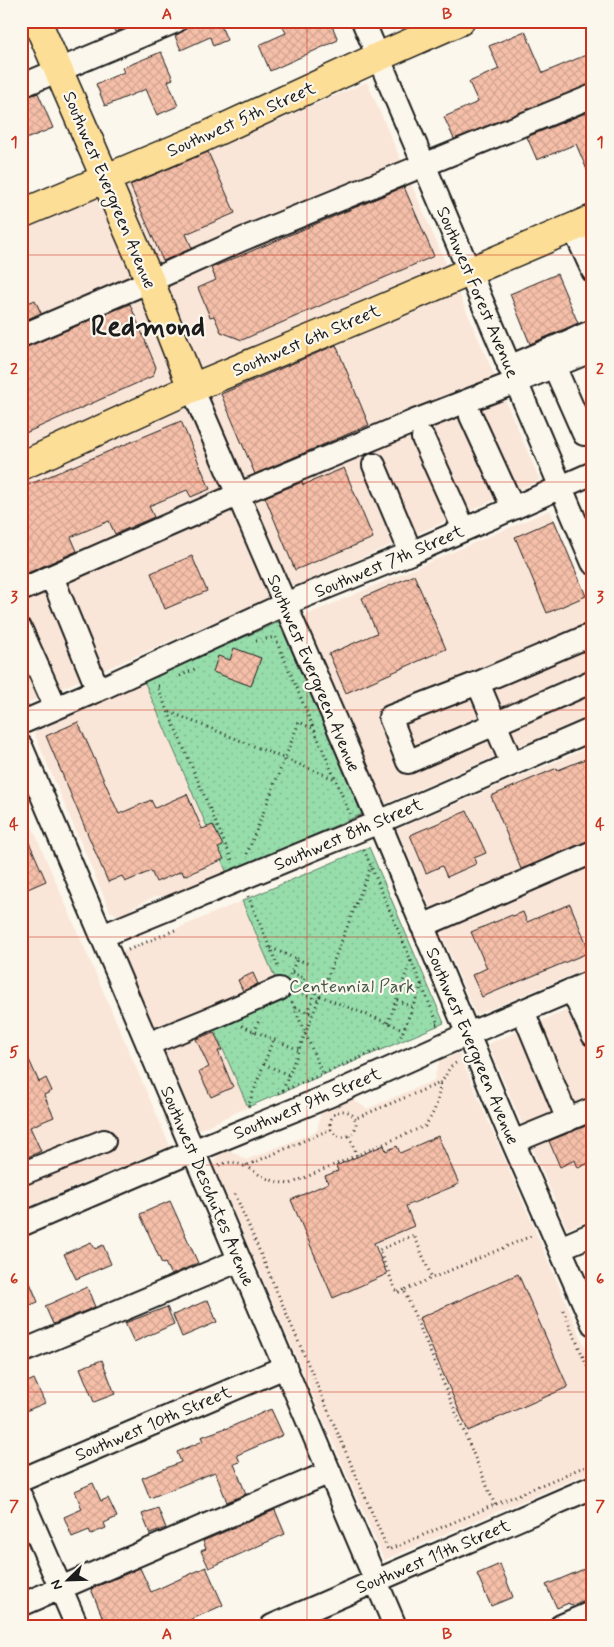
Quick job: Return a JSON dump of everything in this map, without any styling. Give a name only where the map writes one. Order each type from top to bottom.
[{"type":"main road","name":"Southwest Evergreen Avenue","points":[[37,21],[150,281],[192,388]]},
{"type":"main road","name":"Southwest 5th Street","points":[[21,214],[202,138],[460,21]]},
{"type":"main road","name":"Southwest 6th Street","points":[[21,466],[192,388],[583,223]]},
{"type":"street","points":[[21,86],[176,21]]},
{"type":"street","name":"Southwest Forest Avenue","points":[[362,21],[593,563]]},
{"type":"street","points":[[21,336],[243,239],[593,96]]},
{"type":"street","points":[[583,223],[593,271]]},
{"type":"street","points":[[21,590],[237,495],[415,421],[512,374],[593,331]]},
{"type":"street","points":[[512,374],[554,366],[593,350]]},
{"type":"street","points":[[554,366],[584,434],[593,430]]},
{"type":"street","name":"Southwest Evergreen Avenue","points":[[192,388],[513,1142],[593,1324]]},
{"type":"street","points":[[471,416],[513,508]]},
{"type":"street","points":[[423,438],[464,529]]},
{"type":"street","points":[[374,465],[411,553]]},
{"type":"street","name":"Southwest 7th Street","points":[[21,723],[98,690],[285,604],[411,553],[593,473]]},
{"type":"street","points":[[52,577],[98,690]]},
{"type":"street","points":[[21,630],[56,708]]},
{"type":"street","points":[[593,634],[390,716],[408,762],[593,681]]},
{"type":"street","points":[[478,682],[512,764]]},
{"type":"street","name":"Southwest 8th Street","points":[[102,936],[378,822],[593,729]]},
{"type":"street","name":"Southwest Deschutes Avenue","points":[[21,746],[395,1626]]},
{"type":"street","points":[[422,926],[593,852]]},
{"type":"street","name":"Southwest 9th Street","points":[[21,1225],[193,1151],[331,1095],[593,982]]},
{"type":"street","points":[[148,1044],[217,1016],[287,984]]},
{"type":"street","points":[[572,990],[593,1035]]},
{"type":"street","points":[[523,1011],[568,1120]]},
{"type":"street","points":[[513,1142],[593,1109]]},
{"type":"street","points":[[21,1174],[104,1141]]},
{"type":"street","points":[[560,1248],[593,1234]]},
{"type":"street","points":[[21,1352],[240,1260]]},
{"type":"street","name":"Southwest 10th Street","points":[[21,1480],[285,1367]]},
{"type":"street","points":[[21,1605],[330,1472]]},
{"type":"street","name":"Southwest 11th Street","points":[[272,1626],[593,1487]]},
{"type":"street","points":[[21,1497],[77,1626]]},
{"type":"street","points":[[562,1626],[593,1612]]},
{"type":"path","points":[[256,641],[274,637],[352,819]]},
{"type":"path","points":[[175,678],[200,666]]},
{"type":"path","points":[[166,682],[157,686],[232,860],[255,850]]},
{"type":"path","points":[[169,712],[285,757],[335,779]]},
{"type":"path","points":[[247,854],[298,722],[314,729]]},
{"type":"path","points":[[340,814],[349,811]]},
{"type":"path","points":[[364,848],[438,1024],[430,1027]]},
{"type":"path","points":[[283,1091],[371,866]]},
{"type":"path","points":[[270,948],[309,964]]},
{"type":"path","points":[[297,959],[287,984],[318,1000]]},
{"type":"path","points":[[388,1023],[411,960]]},
{"type":"path","points":[[308,1012],[319,984],[324,986]]},
{"type":"path","points":[[399,1041],[422,984]]},
{"type":"path","points":[[320,996],[403,1029]]},
{"type":"path","points":[[396,1000],[412,1007]]},
{"type":"path","points":[[295,1008],[313,1014]]},
{"type":"path","points":[[217,1016],[299,1050]]},
{"type":"path","points":[[390,1044],[406,1037]]},
{"type":"path","points":[[256,1102],[248,1106],[273,1040]]},
{"type":"path","points":[[274,1094],[382,1048]]},
{"type":"path","points":[[356,1118],[440,1083],[445,1079],[447,1070],[452,1065],[461,1061]]},
{"type":"path","points":[[264,1064],[289,1075]]},
{"type":"path","points":[[216,1167],[235,1162],[246,1165],[262,1178],[290,1184],[425,1126],[436,1108],[440,1083]]},
{"type":"path","points":[[346,1110],[356,1118],[355,1131],[348,1136],[340,1137],[331,1129],[330,1121],[334,1113],[338,1111],[346,1110]]},
{"type":"path","points":[[246,1165],[331,1129]]},
{"type":"path","points":[[348,1136],[357,1155]]},
{"type":"path","points":[[220,1158],[223,1165]]},
{"type":"path","points":[[232,1191],[241,1206],[388,1550],[593,1463]]},
{"type":"path","points":[[432,1278],[414,1235],[379,1250],[397,1294],[531,1236]]},
{"type":"path","points":[[404,1290],[494,1505]]},
{"type":"shaded area","points":[[367,82],[540,480],[23,705],[21,701],[21,231]]},
{"type":"shaded area","points":[[550,510],[593,609],[593,714],[385,804],[304,616]]},
{"type":"shaded area","points":[[144,681],[227,873],[166,896],[156,896],[124,914],[117,915],[110,911],[34,733]]},
{"type":"shaded area","points":[[593,746],[593,966],[476,1015],[397,829]]},
{"type":"shaded area","points":[[21,801],[170,1146],[21,1210]]},
{"type":"shaded area","points":[[242,901],[282,994],[212,1024],[248,1107],[199,1130],[122,952]]},
{"type":"shaded area","points":[[593,999],[593,1218],[567,1229],[488,1044]]},
{"type":"shaded area","points":[[459,1053],[593,1365],[593,1471],[384,1560],[213,1164],[216,1157],[228,1149],[246,1160],[317,1131],[321,1110],[351,1098],[367,1109],[434,1080],[439,1062]]},
{"type":"green space","points":[[279,622],[362,814],[227,873],[144,681]]},
{"type":"green space","name":"Centennial Park","points":[[369,847],[444,1023],[248,1107],[212,1024],[282,994],[242,901]]},
{"type":"building","points":[[110,21],[141,21],[115,32]]},
{"type":"building","points":[[196,21],[219,21],[227,40],[213,46],[210,37],[181,50],[175,36]]},
{"type":"building","points":[[280,21],[330,21],[338,40],[270,71],[259,45],[286,33]]},
{"type":"building","points":[[525,31],[543,73],[593,52],[593,83],[454,139],[444,117],[478,102],[469,82],[499,69],[489,46]]},
{"type":"building","points":[[161,52],[173,79],[168,81],[178,106],[157,115],[146,89],[105,106],[96,84],[124,72],[122,68]]},
{"type":"building","points":[[38,93],[53,128],[21,141],[21,99]]},
{"type":"building","points":[[593,110],[593,184],[576,144],[537,160],[527,137]]},
{"type":"building","points":[[208,152],[235,213],[186,234],[192,248],[163,261],[130,185]]},
{"type":"building","points":[[404,187],[434,256],[242,340],[221,332],[214,316],[210,317],[198,288],[216,280],[211,268]]},
{"type":"building","points":[[557,274],[578,323],[530,344],[510,294]]},
{"type":"building","points":[[35,300],[41,313],[21,322],[21,306]]},
{"type":"building","points":[[130,304],[156,367],[153,376],[21,435],[21,349]]},
{"type":"building","points":[[336,345],[369,425],[255,474],[221,394]]},
{"type":"building","points":[[181,421],[210,489],[191,497],[187,490],[149,506],[154,517],[115,534],[109,521],[71,537],[77,551],[21,576],[21,488]]},
{"type":"building","points":[[344,468],[373,538],[295,570],[265,497],[302,482],[303,485]]},
{"type":"building","points":[[554,520],[586,596],[547,613],[515,537]]},
{"type":"building","points":[[192,556],[207,591],[165,609],[151,573]]},
{"type":"building","points":[[414,575],[446,649],[346,693],[329,654],[377,633],[362,598]]},
{"type":"building","points":[[234,648],[261,658],[251,686],[213,672],[218,656],[230,660]]},
{"type":"building","points":[[78,722],[119,814],[151,800],[155,808],[187,794],[202,829],[213,825],[223,846],[218,848],[224,859],[184,876],[182,871],[156,882],[151,871],[125,882],[122,876],[108,882],[46,736]]},
{"type":"building","points":[[593,756],[593,839],[521,869],[491,796],[557,768],[558,770]]},
{"type":"building","points":[[467,811],[486,853],[474,858],[476,864],[447,877],[442,866],[426,873],[410,835]]},
{"type":"building","points":[[21,824],[46,881],[21,892]]},
{"type":"building","points":[[570,904],[590,952],[482,997],[472,975],[487,968],[471,932],[523,912],[527,922]]},
{"type":"building","points":[[253,973],[258,984],[243,991],[238,980]]},
{"type":"building","points":[[214,1032],[222,1050],[218,1051],[233,1087],[211,1097],[199,1072],[209,1067],[196,1039]]},
{"type":"building","points":[[21,1042],[39,1082],[46,1078],[52,1091],[44,1095],[54,1117],[30,1127],[41,1151],[21,1160]]},
{"type":"building","points":[[593,1123],[593,1161],[578,1168],[575,1160],[560,1167],[549,1141]]},
{"type":"building","points":[[438,1136],[459,1184],[406,1206],[414,1226],[374,1243],[387,1274],[333,1298],[291,1200],[328,1183],[325,1176],[338,1171],[336,1166],[384,1145],[386,1151],[397,1146],[400,1153]]},
{"type":"building","points":[[170,1201],[198,1263],[171,1275],[165,1263],[162,1264],[140,1214]]},
{"type":"building","points":[[91,1242],[95,1249],[103,1245],[111,1264],[76,1279],[64,1254]]},
{"type":"building","points":[[21,1261],[38,1302],[21,1309]]},
{"type":"building","points":[[518,1274],[568,1387],[468,1431],[419,1318]]},
{"type":"building","points":[[87,1287],[95,1307],[53,1324],[45,1306]]},
{"type":"building","points":[[208,1300],[217,1322],[182,1337],[173,1315]]},
{"type":"building","points":[[167,1307],[174,1324],[134,1342],[125,1323]]},
{"type":"building","points":[[102,1360],[115,1394],[94,1402],[80,1368]]},
{"type":"building","points":[[34,1379],[45,1403],[21,1413],[21,1385]]},
{"type":"building","points":[[271,1409],[283,1435],[237,1455],[240,1462],[234,1464],[246,1494],[227,1502],[215,1472],[150,1498],[142,1478],[181,1462],[177,1452],[203,1441],[201,1437],[226,1429]]},
{"type":"building","points":[[93,1483],[101,1501],[108,1498],[117,1517],[104,1523],[106,1528],[91,1534],[89,1530],[72,1537],[64,1517],[82,1509],[75,1491]]},
{"type":"building","points":[[158,1508],[166,1528],[150,1534],[142,1514]]},
{"type":"building","points":[[275,1510],[285,1534],[209,1568],[201,1551],[206,1549],[203,1541]]},
{"type":"building","points":[[500,1564],[513,1597],[491,1606],[477,1574]]},
{"type":"building","points":[[206,1567],[223,1605],[177,1626],[106,1626],[91,1589],[140,1568],[151,1592]]},
{"type":"building","points":[[584,1569],[593,1589],[593,1596],[571,1606],[569,1603],[557,1608],[546,1585]]},
{"type":"district","name":"Redmond","points":[[148,325]]}]
